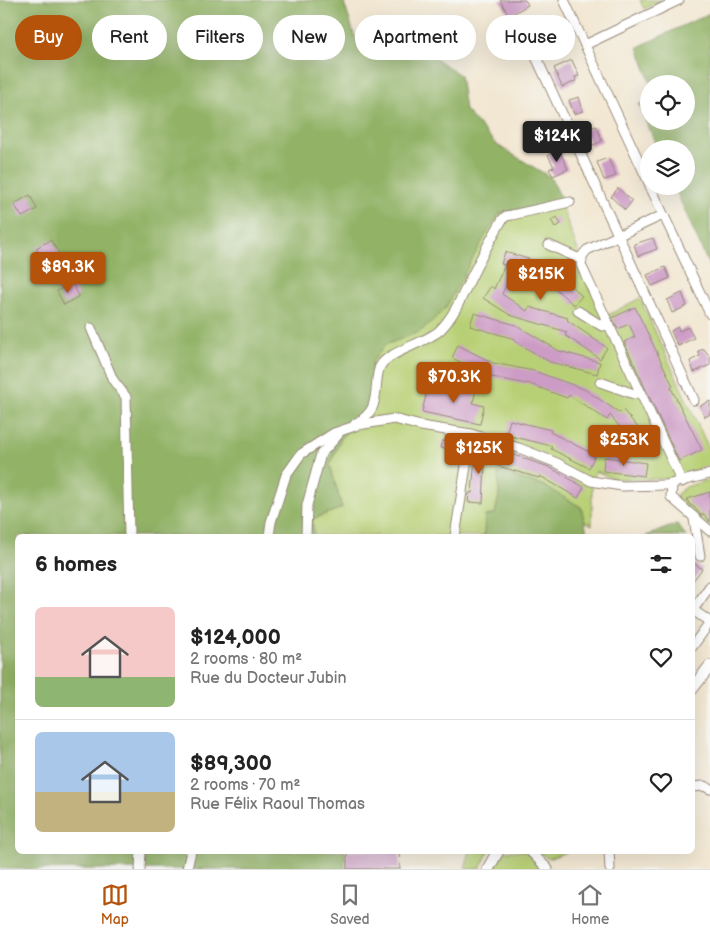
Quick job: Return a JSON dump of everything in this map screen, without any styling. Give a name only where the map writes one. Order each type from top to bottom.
[{"type":"main road","points":[[695,685],[710,666]]},
{"type":"main road","points":[[488,869],[496,854]]},
{"type":"street","points":[[564,0],[640,163]]},
{"type":"street","points":[[585,44],[679,0]]},
{"type":"street","points":[[537,60],[694,400]]},
{"type":"street","points":[[654,195],[710,314]]},
{"type":"street","points":[[306,534],[307,505],[321,454],[334,438],[367,415],[374,406],[378,371],[383,362],[404,349],[428,339],[450,318],[502,220],[506,216],[570,202]]},
{"type":"street","points":[[663,214],[618,237],[587,250],[582,256],[582,265],[682,482]]},
{"type":"street","points":[[549,245],[582,260]]},
{"type":"street","points":[[578,311],[602,326],[610,326]]},
{"type":"street","points":[[91,328],[113,380],[126,397],[129,534]]},
{"type":"street","points":[[600,382],[634,394],[639,392]]},
{"type":"street","points":[[269,534],[271,522],[286,475],[300,454],[334,433],[348,428],[394,419],[421,426],[471,434],[519,448],[557,462],[591,481],[622,486],[672,485],[710,474]]},
{"type":"street","points":[[455,534],[471,434]]},
{"type":"street","points":[[672,485],[671,497],[710,531]]},
{"type":"street","points":[[694,519],[700,556]]},
{"type":"street","points":[[695,607],[710,586]]},
{"type":"street","points":[[695,611],[710,622],[695,643]]},
{"type":"street","points":[[695,787],[704,786],[710,789]]},
{"type":"street","points":[[140,869],[141,854]]},
{"type":"street","points":[[187,869],[190,854]]},
{"type":"street","points":[[533,854],[548,869]]},
{"type":"street","points":[[609,854],[610,869]]},
{"type":"green space","points":[[0,0],[343,0],[355,37],[355,60],[437,60],[460,75],[465,110],[497,145],[550,177],[563,201],[500,213],[485,236],[445,309],[421,331],[385,345],[372,362],[373,405],[341,438],[330,465],[342,508],[312,519],[314,534],[15,534],[15,854],[345,854],[345,869],[0,869]]},
{"type":"green space","points":[[640,0],[662,0],[644,9]]},
{"type":"green space","points":[[710,13],[710,268],[678,195],[695,195],[695,140],[654,140],[650,130],[695,130],[695,75],[648,75],[638,47]]},
{"type":"green space","points":[[560,202],[603,318],[640,298],[710,451],[710,465],[670,479],[614,479],[596,471],[592,485],[592,525],[584,521],[581,507],[499,473],[499,495],[495,514],[485,516],[484,534],[314,534],[312,519],[342,508],[330,465],[341,438],[373,405],[372,362],[385,345],[421,331],[500,213]]},
{"type":"green space","points":[[498,472],[542,485],[581,507],[587,532],[597,534],[484,534],[485,516],[495,514],[499,495]]},
{"type":"green space","points":[[710,479],[710,528],[677,500],[677,494],[686,487]]},
{"type":"green space","points":[[677,524],[684,534],[651,534]]},
{"type":"green space","points":[[469,854],[488,854],[480,869],[465,869]]},
{"type":"green space","points":[[502,854],[528,854],[541,869],[493,869]]},
{"type":"green space","points":[[542,854],[561,854],[548,859]]},
{"type":"building","points":[[500,0],[525,0],[528,5],[508,15]]},
{"type":"building","points":[[572,60],[579,76],[575,77],[576,81],[562,87],[554,68]]},
{"type":"building","points":[[579,97],[583,111],[574,114],[569,100]]},
{"type":"building","points":[[596,126],[602,141],[591,146],[585,130]]},
{"type":"building","points":[[559,150],[568,169],[553,176],[549,169],[554,167],[548,155]]},
{"type":"building","points":[[608,158],[616,176],[604,180],[597,162]]},
{"type":"building","points":[[618,188],[632,201],[625,210],[611,197]]},
{"type":"building","points":[[30,195],[37,209],[22,217],[14,204]]},
{"type":"building","points":[[557,217],[561,224],[555,227],[551,220]]},
{"type":"building","points":[[653,238],[657,249],[638,256],[634,244]]},
{"type":"building","points":[[51,240],[59,253],[43,262],[36,248]]},
{"type":"building","points":[[505,252],[548,265],[582,296],[574,305],[541,276],[514,268],[502,294],[527,311],[529,307],[568,318],[567,320],[607,348],[600,359],[565,335],[567,332],[510,315],[483,298],[491,286],[494,289],[505,265],[501,264]]},
{"type":"building","points":[[665,267],[670,278],[652,286],[647,275]]},
{"type":"building","points":[[72,283],[79,296],[64,305],[57,291]]},
{"type":"building","points":[[682,293],[687,306],[672,313],[667,300]]},
{"type":"building","points":[[635,307],[673,386],[671,388],[702,450],[679,461],[624,342],[635,337],[629,324],[618,329],[612,318]]},
{"type":"building","points":[[474,313],[516,325],[559,351],[600,362],[597,374],[550,362],[514,341],[515,339],[470,326]]},
{"type":"building","points":[[678,327],[679,331],[688,327],[694,338],[678,346],[671,331]]},
{"type":"building","points":[[458,345],[493,363],[534,371],[584,389],[620,413],[623,410],[652,444],[641,453],[610,415],[607,420],[569,395],[567,398],[527,383],[492,377],[452,358]]},
{"type":"building","points":[[704,349],[710,357],[710,365],[694,372],[690,361],[700,356],[698,351]]},
{"type":"building","points":[[458,385],[476,389],[473,403],[484,406],[480,424],[422,412],[428,386],[456,392]]},
{"type":"building","points":[[710,401],[710,414],[705,417],[700,406]]},
{"type":"building","points":[[510,420],[551,430],[550,432],[595,455],[589,468],[551,449],[552,446],[506,435]]},
{"type":"building","points":[[442,441],[451,442],[449,449],[440,448]]},
{"type":"building","points":[[476,444],[486,445],[483,503],[468,502],[469,493],[472,493]]},
{"type":"building","points":[[502,451],[549,467],[584,487],[578,498],[540,476],[539,478],[498,466]]},
{"type":"building","points":[[604,457],[646,463],[644,476],[603,471]]},
{"type":"building","points":[[710,492],[710,522],[704,514],[701,515],[689,504],[687,499]]},
{"type":"building","points":[[695,564],[702,569],[695,578]]},
{"type":"building","points":[[347,854],[399,854],[400,869],[347,869]]}]
